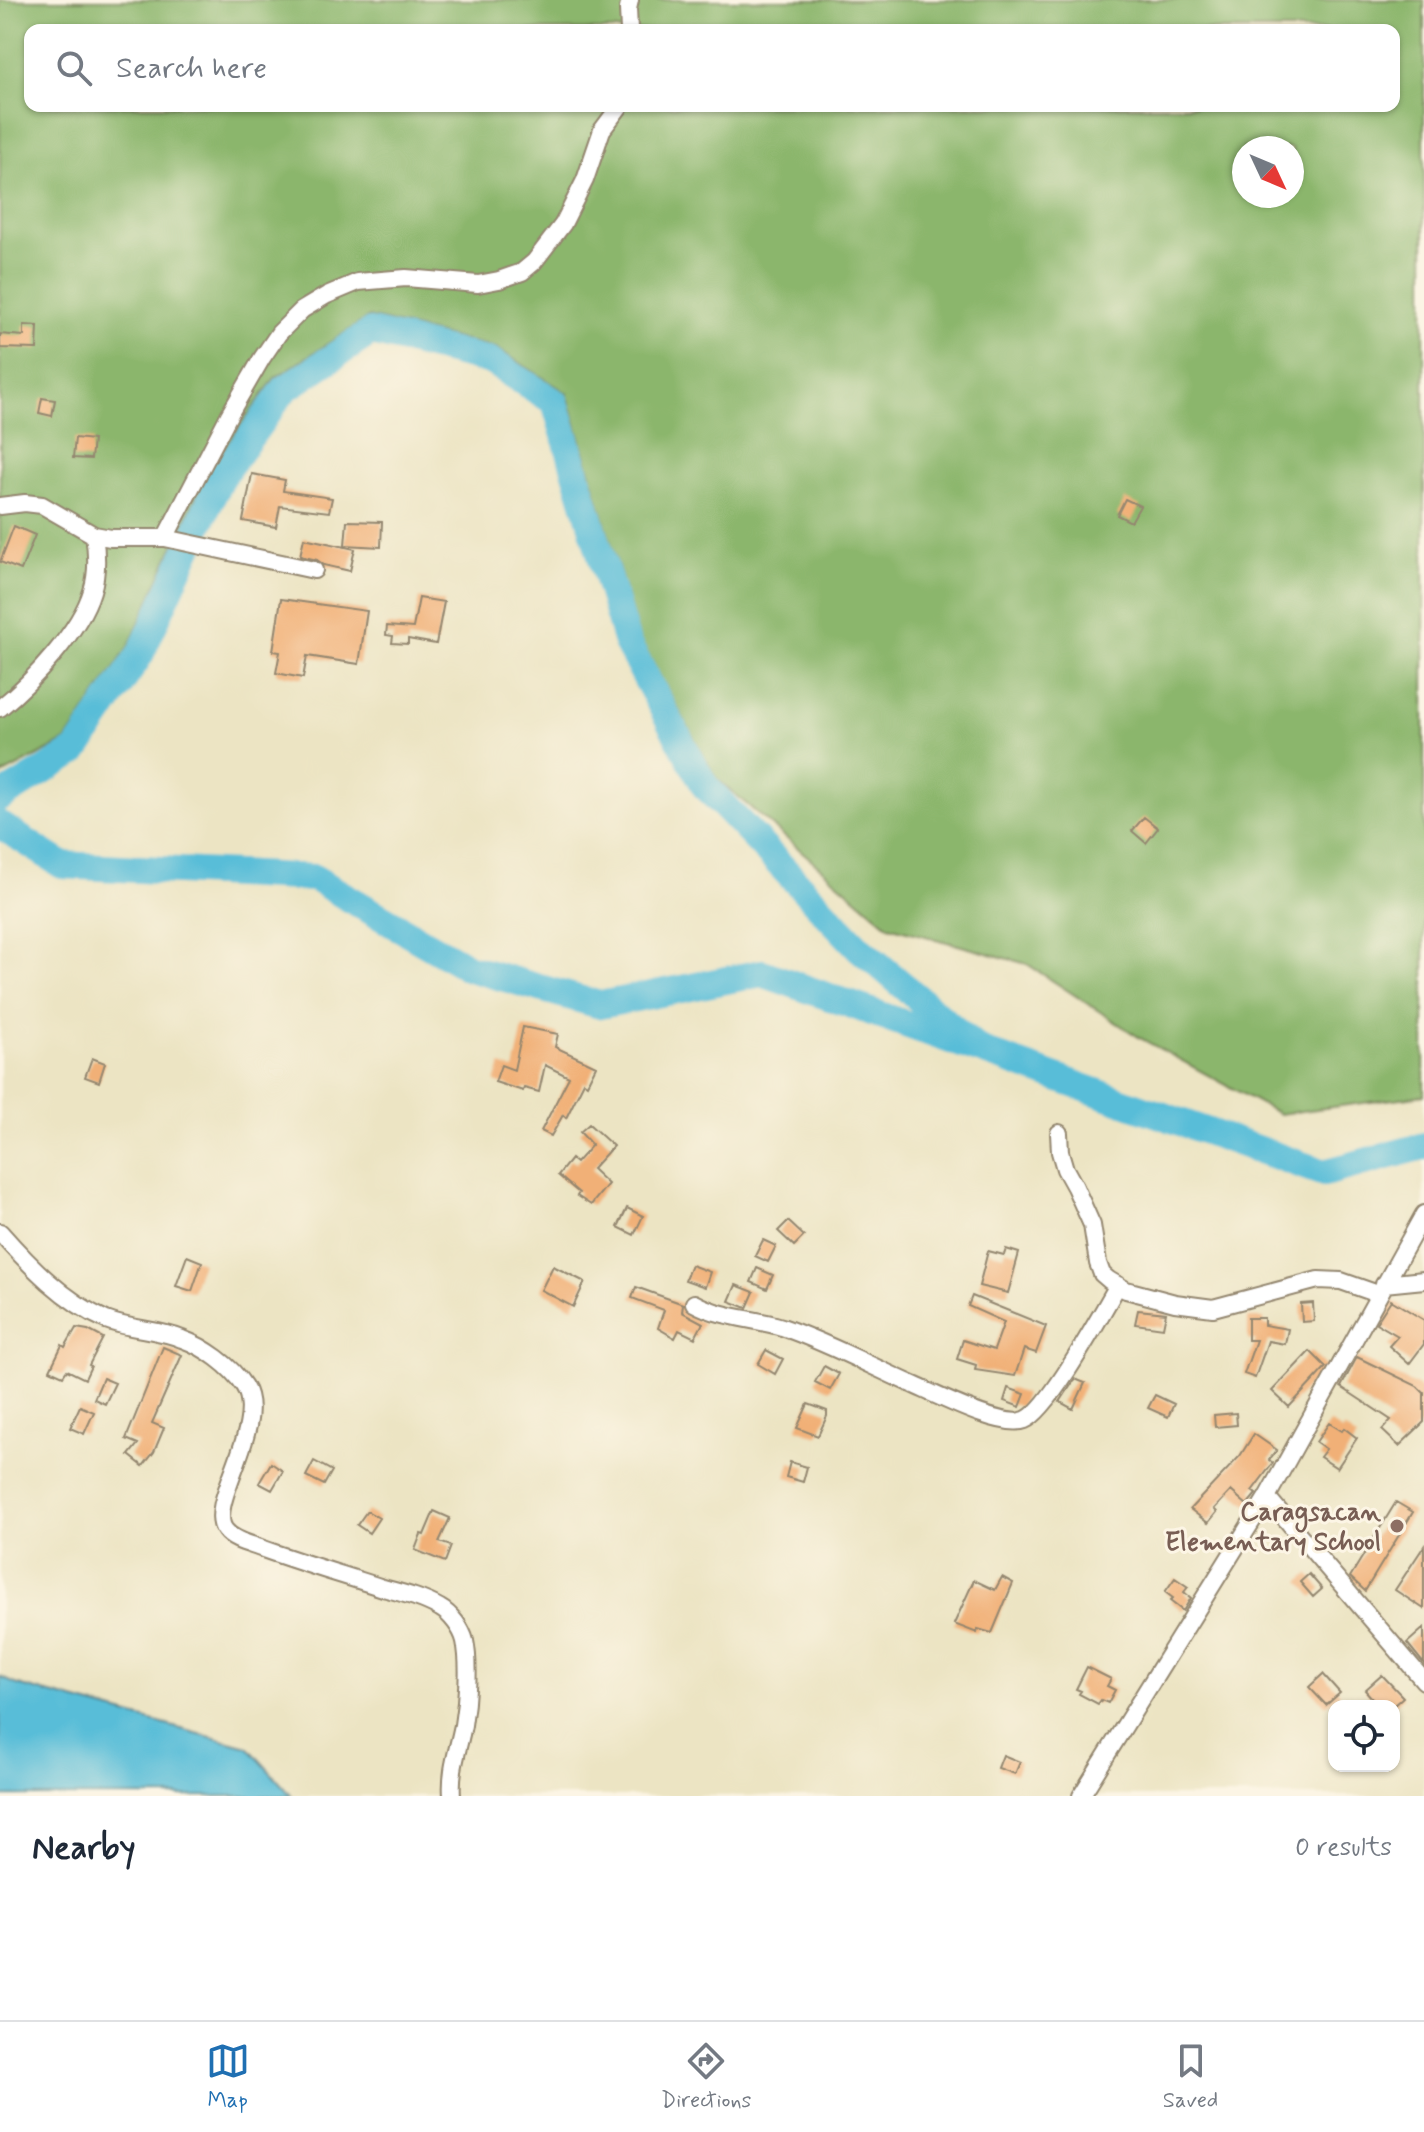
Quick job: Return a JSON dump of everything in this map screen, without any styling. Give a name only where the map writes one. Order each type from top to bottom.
[{"type":"street","points":[[629,24],[630,0]]},
{"type":"street","points":[[165,538],[229,415],[279,333],[302,310],[358,282],[406,278],[478,284],[522,272],[534,262],[563,224],[585,180],[602,130],[616,112]]},
{"type":"street","points":[[0,506],[25,503],[42,505],[94,535],[165,538],[314,570]]},
{"type":"street","points":[[0,708],[24,688],[82,615],[97,569],[94,535]]},
{"type":"street","points":[[1059,1133],[1065,1169],[1092,1225],[1102,1274],[1126,1290],[1175,1303],[1213,1308],[1318,1280],[1381,1289],[1424,1280]]},
{"type":"street","points":[[1081,1796],[1267,1497],[1424,1214]]},
{"type":"street","points":[[0,1232],[37,1270],[80,1306],[107,1320],[138,1330],[181,1338],[221,1361],[239,1379],[247,1390],[250,1418],[221,1519],[224,1529],[233,1537],[442,1608],[457,1624],[465,1638],[467,1665],[463,1723],[450,1776],[452,1796]]},
{"type":"street","points":[[694,1303],[709,1311],[782,1327],[956,1404],[1002,1421],[1018,1423],[1038,1410],[1075,1359],[1118,1285]]},
{"type":"street","points":[[1267,1497],[1424,1681]]},
{"type":"green space","points":[[0,0],[1424,0],[1424,1095],[1279,1114],[1140,1038],[1027,964],[889,926],[716,778],[639,638],[567,393],[496,348],[369,317],[275,378],[208,470],[128,648],[66,741],[0,776]]},
{"type":"water","points":[[0,1677],[18,1685],[248,1747],[292,1796],[0,1796]]},
{"type":"building","points":[[24,325],[38,326],[37,349],[0,348],[0,334],[24,336]]},
{"type":"building","points":[[42,398],[55,400],[52,416],[39,413]]},
{"type":"building","points":[[75,438],[93,440],[91,459],[73,458]]},
{"type":"building","points":[[252,474],[285,480],[283,491],[332,498],[329,512],[280,506],[276,527],[243,521]]},
{"type":"building","points":[[1125,499],[1140,506],[1131,522],[1117,515]]},
{"type":"building","points":[[347,521],[382,522],[381,547],[345,545]]},
{"type":"building","points":[[14,526],[35,535],[21,570],[0,562]]},
{"type":"building","points":[[304,538],[355,549],[350,571],[300,556]]},
{"type":"building","points":[[419,598],[444,602],[436,644],[408,639],[408,644],[392,643],[393,636],[386,635],[387,626],[413,628]]},
{"type":"building","points":[[281,599],[367,611],[359,664],[307,656],[303,678],[276,673],[280,652],[273,651]]},
{"type":"building","points":[[1144,817],[1158,828],[1146,843],[1132,831]]},
{"type":"building","points":[[523,1027],[558,1034],[555,1047],[596,1066],[566,1118],[563,1115],[551,1136],[541,1131],[569,1077],[545,1065],[539,1092],[524,1088],[523,1091],[495,1082],[501,1065],[514,1070]]},
{"type":"building","points":[[92,1058],[105,1063],[99,1082],[85,1077]]},
{"type":"building","points":[[589,1124],[613,1146],[592,1169],[608,1184],[591,1205],[577,1196],[579,1193],[558,1175],[571,1159],[576,1163],[592,1145],[580,1132]]},
{"type":"building","points":[[627,1208],[643,1216],[634,1235],[618,1227]]},
{"type":"building","points":[[788,1221],[804,1236],[794,1246],[778,1231]]},
{"type":"building","points":[[763,1240],[776,1246],[768,1262],[755,1256]]},
{"type":"building","points":[[1006,1249],[1019,1253],[1008,1293],[979,1286],[988,1251],[1004,1255]]},
{"type":"building","points":[[187,1256],[202,1262],[192,1291],[176,1286]]},
{"type":"building","points":[[691,1265],[710,1272],[705,1287],[685,1280]]},
{"type":"building","points":[[553,1266],[585,1282],[573,1307],[541,1290]]},
{"type":"building","points":[[757,1268],[773,1275],[767,1289],[751,1282]]},
{"type":"building","points":[[736,1285],[754,1292],[747,1308],[729,1301]]},
{"type":"building","points":[[636,1287],[683,1304],[682,1312],[703,1323],[695,1338],[679,1330],[675,1338],[658,1328],[664,1310],[632,1298]]},
{"type":"building","points":[[972,1296],[1046,1326],[1036,1353],[1024,1349],[1015,1376],[975,1370],[976,1365],[957,1359],[963,1340],[994,1350],[1004,1322],[968,1306]]},
{"type":"building","points":[[1391,1300],[1424,1320],[1424,1344],[1409,1364],[1389,1346],[1398,1336],[1376,1323]]},
{"type":"building","points":[[1313,1303],[1314,1321],[1302,1322],[1301,1304]]},
{"type":"building","points":[[1138,1310],[1166,1313],[1163,1328],[1135,1324]]},
{"type":"building","points":[[1248,1318],[1264,1318],[1264,1325],[1288,1329],[1285,1344],[1268,1341],[1255,1378],[1244,1374],[1256,1340],[1248,1340]]},
{"type":"building","points":[[76,1328],[103,1338],[85,1379],[67,1370],[63,1376],[50,1370],[62,1345],[65,1347]]},
{"type":"building","points":[[163,1347],[182,1355],[152,1423],[164,1428],[154,1452],[143,1466],[129,1455],[138,1444],[126,1439]]},
{"type":"building","points":[[766,1350],[783,1359],[775,1374],[758,1364]]},
{"type":"building","points":[[1310,1351],[1326,1367],[1289,1407],[1272,1391]]},
{"type":"building","points":[[1357,1357],[1417,1386],[1424,1393],[1424,1422],[1399,1446],[1382,1430],[1391,1420],[1341,1387]]},
{"type":"building","points":[[824,1366],[839,1374],[830,1390],[815,1382]]},
{"type":"building","points":[[103,1378],[115,1383],[105,1404],[94,1399]]},
{"type":"building","points":[[1075,1379],[1085,1383],[1073,1409],[1060,1402]]},
{"type":"building","points":[[1008,1388],[1025,1394],[1020,1407],[1004,1401]]},
{"type":"building","points":[[1155,1395],[1174,1404],[1168,1417],[1148,1408]]},
{"type":"building","points":[[808,1404],[827,1411],[818,1436],[797,1428]]},
{"type":"building","points":[[80,1406],[94,1412],[84,1434],[70,1428]]},
{"type":"building","points":[[1236,1413],[1237,1425],[1215,1427],[1214,1415]]},
{"type":"building","points":[[1329,1423],[1342,1431],[1344,1428],[1357,1438],[1337,1468],[1320,1457],[1326,1449],[1316,1442]]},
{"type":"building","points":[[1254,1434],[1277,1450],[1269,1460],[1273,1463],[1252,1491],[1256,1494],[1247,1505],[1231,1491],[1214,1509],[1217,1512],[1208,1523],[1190,1509],[1240,1456]]},
{"type":"building","points":[[314,1461],[332,1471],[324,1485],[306,1476]]},
{"type":"building","points":[[790,1462],[807,1467],[803,1482],[786,1477]]},
{"type":"building","points":[[271,1463],[283,1471],[272,1490],[259,1483]]},
{"type":"building","points":[[1396,1502],[1413,1512],[1365,1591],[1350,1577]]},
{"type":"building","points":[[367,1511],[379,1518],[369,1533],[357,1525]]},
{"type":"building","points":[[434,1511],[450,1518],[439,1542],[451,1546],[445,1562],[415,1550]]},
{"type":"building","points":[[1424,1546],[1424,1609],[1395,1590]]},
{"type":"building","points":[[1309,1574],[1322,1589],[1313,1597],[1300,1582]]},
{"type":"building","points":[[1002,1577],[1013,1583],[992,1633],[978,1629],[977,1633],[954,1624],[974,1580],[995,1590]]},
{"type":"building","points":[[1175,1578],[1188,1587],[1184,1592],[1191,1598],[1183,1611],[1170,1601],[1173,1598],[1165,1592]]},
{"type":"building","points":[[1424,1628],[1424,1664],[1407,1643]]},
{"type":"building","points":[[1087,1667],[1111,1679],[1107,1686],[1115,1690],[1108,1703],[1101,1700],[1098,1704],[1079,1694],[1081,1691],[1076,1689]]},
{"type":"building","points":[[1323,1674],[1340,1693],[1328,1700],[1326,1705],[1309,1687]]},
{"type":"building","points":[[1382,1675],[1403,1697],[1400,1700],[1374,1700],[1365,1690]]},
{"type":"building","points":[[1003,1755],[1020,1762],[1015,1774],[998,1768]]},
{"type":"waterway","points":[[0,798],[76,751],[140,655],[221,477],[285,389],[371,332],[490,361],[555,402],[627,643],[705,786],[859,948],[979,1050]]},
{"type":"waterway","points":[[0,825],[62,865],[314,878],[469,968],[600,1005],[762,973],[1324,1173],[1424,1146]]},
{"type":"place","name":"Caragsacan Elementary School","points":[[1397,1526]]}]
